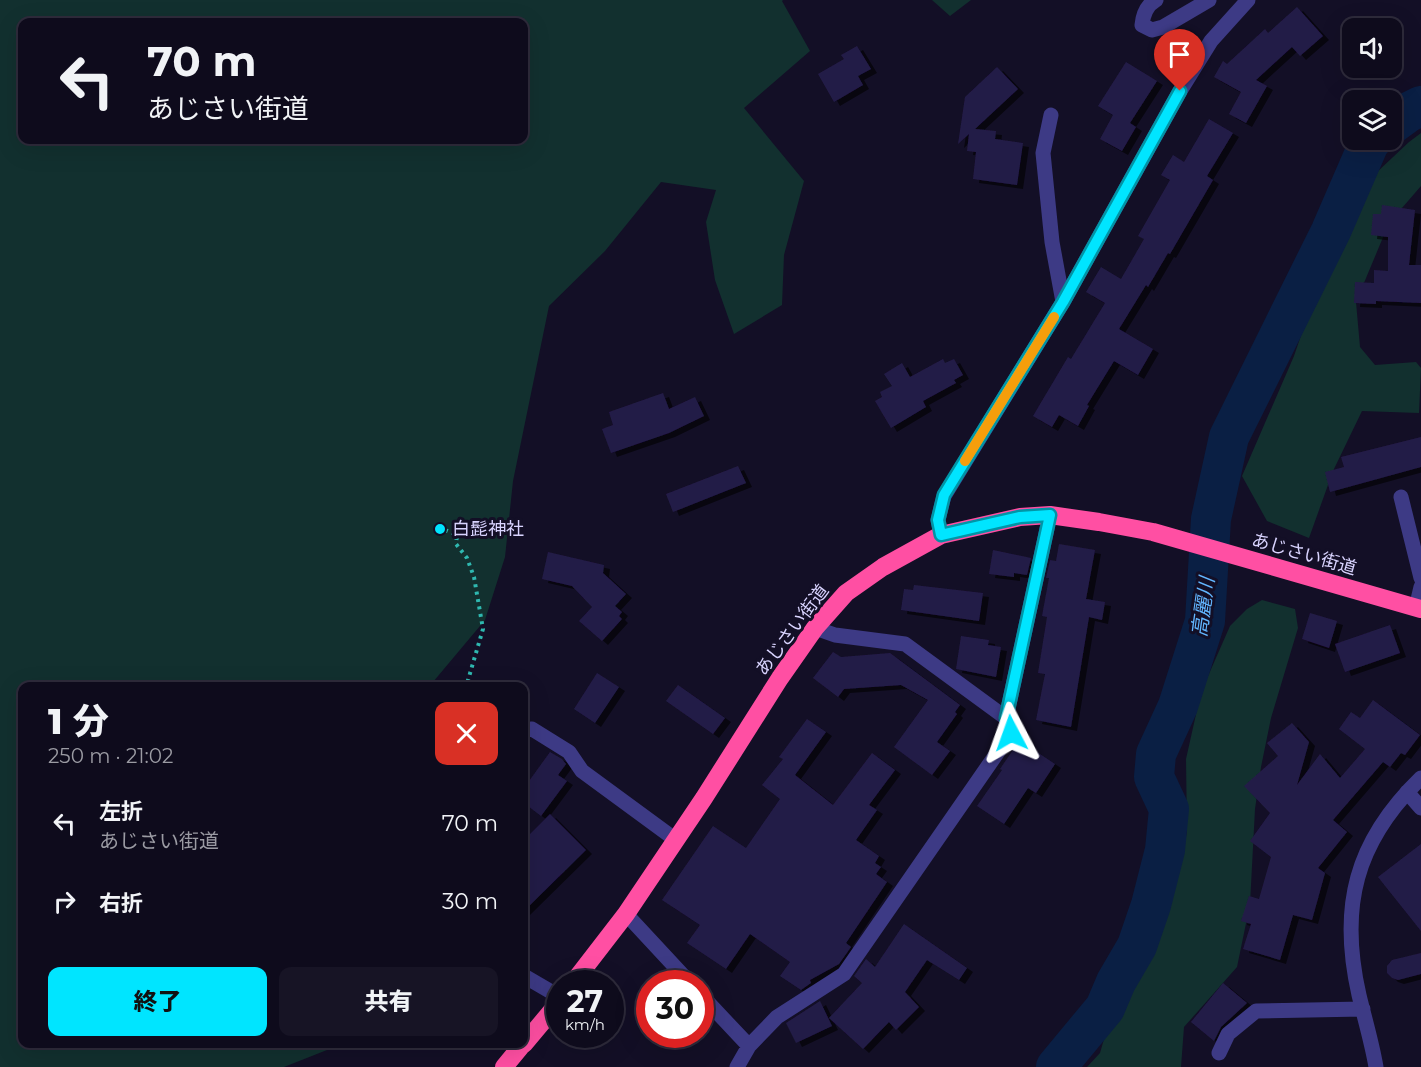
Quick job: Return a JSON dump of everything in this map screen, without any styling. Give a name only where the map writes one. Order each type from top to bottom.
[{"type":"highway","name":"あじさい街道","points":[[583,970],[626,914],[815,628],[846,593],[883,567],[941,535],[1020,517],[1050,515],[1153,532],[1418,609]]},
{"type":"highway","points":[[528,1038],[546,1016]]},
{"type":"highway","points":[[504,1067],[520,1048]]},
{"type":"street","points":[[1156,0],[1143,15],[1142,25],[1152,30],[1163,27],[1209,0]]},
{"type":"street","points":[[941,535],[938,520],[944,495],[1063,302],[1180,91],[1211,41],[1248,0]]},
{"type":"street","points":[[1051,115],[1043,153],[1052,242],[1063,302]]},
{"type":"street","points":[[1401,496],[1421,578]]},
{"type":"street","points":[[1006,718],[1050,515]]},
{"type":"street","points":[[1418,609],[1421,587]]},
{"type":"street","points":[[737,1067],[749,1046],[777,1017],[844,974],[1011,733],[1010,723],[1006,718],[905,644],[835,635],[815,628]]},
{"type":"street","points":[[528,730],[532,729],[568,752],[582,771],[675,840]]},
{"type":"street","points":[[1376,1067],[1352,950],[1353,906],[1357,877],[1364,856],[1381,825],[1421,778]]},
{"type":"street","points":[[1407,792],[1421,808]]},
{"type":"street","points":[[626,914],[678,970]]},
{"type":"street","points":[[528,979],[546,990]]},
{"type":"street","points":[[714,1009],[749,1046]]},
{"type":"street","points":[[1219,1053],[1228,1034],[1256,1011],[1363,1009]]},
{"type":"path","points":[[445,530],[457,535],[456,544],[467,558],[474,577],[483,629],[467,682]]},
{"type":"green space","points":[[0,0],[783,0],[810,51],[744,108],[804,181],[784,255],[782,305],[734,334],[715,280],[706,222],[716,190],[661,182],[605,251],[549,306],[513,481],[505,557],[485,620],[433,682],[18,682],[18,1048],[327,1048],[284,1067],[0,1067]]},
{"type":"green space","points":[[932,0],[971,0],[950,16]]},
{"type":"green space","points":[[1421,133],[1421,186],[1389,223],[1356,302],[1360,347],[1375,365],[1416,362],[1421,368],[1419,413],[1362,411],[1333,471],[1309,538],[1267,521],[1242,476],[1294,356],[1333,242],[1376,173]]},
{"type":"green space","points":[[1262,600],[1295,609],[1298,628],[1271,718],[1261,767],[1255,809],[1250,904],[1237,967],[1184,1027],[1181,1067],[1087,1067],[1100,1053],[1119,996],[1161,926],[1172,897],[1187,832],[1186,759],[1201,692],[1230,626],[1247,609]]},
{"type":"building","points":[[1297,7],[1323,36],[1300,56],[1292,47],[1256,80],[1267,86],[1246,123],[1229,114],[1241,92],[1214,77],[1223,61],[1227,64],[1265,29],[1268,33]]},
{"type":"building","points":[[857,46],[871,69],[858,76],[863,85],[834,102],[818,74],[844,59],[841,55]]},
{"type":"building","points":[[1126,62],[1157,81],[1130,123],[1136,127],[1122,151],[1100,139],[1113,115],[1098,106]]},
{"type":"building","points":[[997,67],[1018,89],[975,129],[996,131],[995,139],[1023,143],[1017,185],[973,179],[976,152],[967,151],[969,134],[958,144],[965,97]]},
{"type":"building","points":[[1209,119],[1233,133],[1207,176],[1213,180],[1170,254],[1168,253],[1148,287],[1146,285],[1119,329],[1153,349],[1138,375],[1114,361],[1087,405],[1089,406],[1078,426],[1059,415],[1052,427],[1033,416],[1068,357],[1071,359],[1105,303],[1086,292],[1101,267],[1121,279],[1144,239],[1138,236],[1170,180],[1161,175],[1173,155],[1184,162]]},
{"type":"building","points":[[1382,205],[1415,210],[1409,265],[1421,265],[1421,303],[1376,301],[1376,304],[1354,303],[1355,282],[1374,283],[1374,270],[1388,271],[1388,237],[1371,235],[1373,214],[1381,214]]},
{"type":"building","points":[[943,359],[945,363],[954,359],[963,375],[954,380],[956,383],[923,401],[926,407],[891,428],[875,401],[882,397],[880,392],[892,386],[884,374],[902,363],[910,377]]},
{"type":"building","points":[[663,393],[669,409],[695,397],[704,416],[669,433],[611,453],[602,429],[613,425],[609,412]]},
{"type":"building","points":[[1421,437],[1421,467],[1330,492],[1325,472],[1344,467],[1341,457]]},
{"type":"building","points":[[738,466],[746,483],[673,512],[666,494]]},
{"type":"building","points":[[1059,544],[1095,550],[1086,599],[1105,602],[1102,620],[1089,617],[1071,727],[1036,720],[1045,674],[1038,673],[1047,617],[1042,616],[1049,578],[1046,578],[1050,560],[1056,561]]},
{"type":"building","points":[[993,550],[1031,558],[1027,575],[1014,573],[1014,577],[989,574]]},
{"type":"building","points":[[548,552],[604,565],[603,573],[626,594],[615,606],[622,612],[619,616],[622,619],[602,641],[579,621],[592,607],[572,586],[542,579]]},
{"type":"building","points":[[914,585],[983,593],[979,621],[901,610],[904,589],[913,590]]},
{"type":"building","points":[[1310,613],[1337,621],[1329,648],[1302,639]]},
{"type":"building","points":[[1390,625],[1400,653],[1345,672],[1335,644]]},
{"type":"building","points":[[961,636],[989,640],[988,645],[1001,647],[996,677],[956,669]]},
{"type":"building","points":[[833,652],[841,657],[890,653],[960,705],[955,712],[957,714],[937,742],[950,751],[932,775],[894,747],[928,700],[901,685],[844,689],[838,697],[813,678]]},
{"type":"building","points":[[597,673],[619,687],[595,723],[574,709]]},
{"type":"building","points":[[678,685],[725,718],[713,734],[666,701]]},
{"type":"building","points":[[1373,700],[1420,735],[1405,755],[1401,753],[1390,767],[1383,762],[1333,820],[1347,832],[1318,868],[1325,873],[1312,920],[1293,915],[1280,960],[1243,949],[1251,924],[1241,921],[1249,896],[1259,899],[1271,857],[1250,841],[1270,813],[1244,786],[1278,756],[1267,743],[1292,723],[1309,742],[1297,785],[1320,754],[1340,778],[1365,749],[1339,729],[1351,712],[1360,718]]},
{"type":"building","points":[[807,719],[826,732],[795,775],[833,805],[872,753],[895,770],[869,805],[877,810],[856,840],[879,856],[875,863],[881,867],[876,874],[887,882],[846,943],[851,947],[839,964],[810,980],[811,983],[801,990],[780,976],[790,962],[750,934],[726,969],[687,943],[700,925],[662,900],[713,826],[746,848],[780,799],[762,785],[783,759],[779,757]]},
{"type":"building","points":[[1017,744],[1030,753],[1031,748],[1055,764],[1036,793],[1028,788],[1004,824],[977,806]]},
{"type":"building","points":[[550,752],[566,764],[558,775],[567,781],[541,816],[528,806],[528,782]]},
{"type":"building","points":[[550,814],[586,850],[528,907],[528,836]]},
{"type":"building","points":[[1421,844],[1421,931],[1378,877]]},
{"type":"building","points":[[904,924],[967,968],[959,980],[927,960],[905,992],[919,1007],[896,1030],[889,1022],[863,1049],[829,1018],[862,983],[854,976],[866,959],[875,967]]},
{"type":"building","points":[[1421,953],[1421,974],[1398,980],[1387,973],[1387,966],[1392,960]]},
{"type":"building","points":[[1223,983],[1247,1003],[1221,1027],[1214,1041],[1191,1022]]},
{"type":"building","points":[[820,1001],[832,1026],[796,1043],[786,1023]]},
{"type":"waterway","name":"高麗川","points":[[1402,117],[1421,106]]},
{"type":"waterway","name":"高麗川","points":[[1056,1067],[1105,1008],[1116,982],[1137,946],[1151,905],[1165,850],[1169,809],[1154,777],[1156,754],[1178,706],[1205,621],[1211,519],[1229,437],[1331,231],[1366,150]]},
{"type":"slow traffic","points":[[965,461],[1054,317]]},
{"type":"place","name":"白髭神社","points":[[440,529]]},
{"type":"route","points":[[1011,733],[1010,723],[1006,718],[1050,515],[1020,517],[941,535],[938,520],[944,495],[1063,302],[1180,91]]}]
